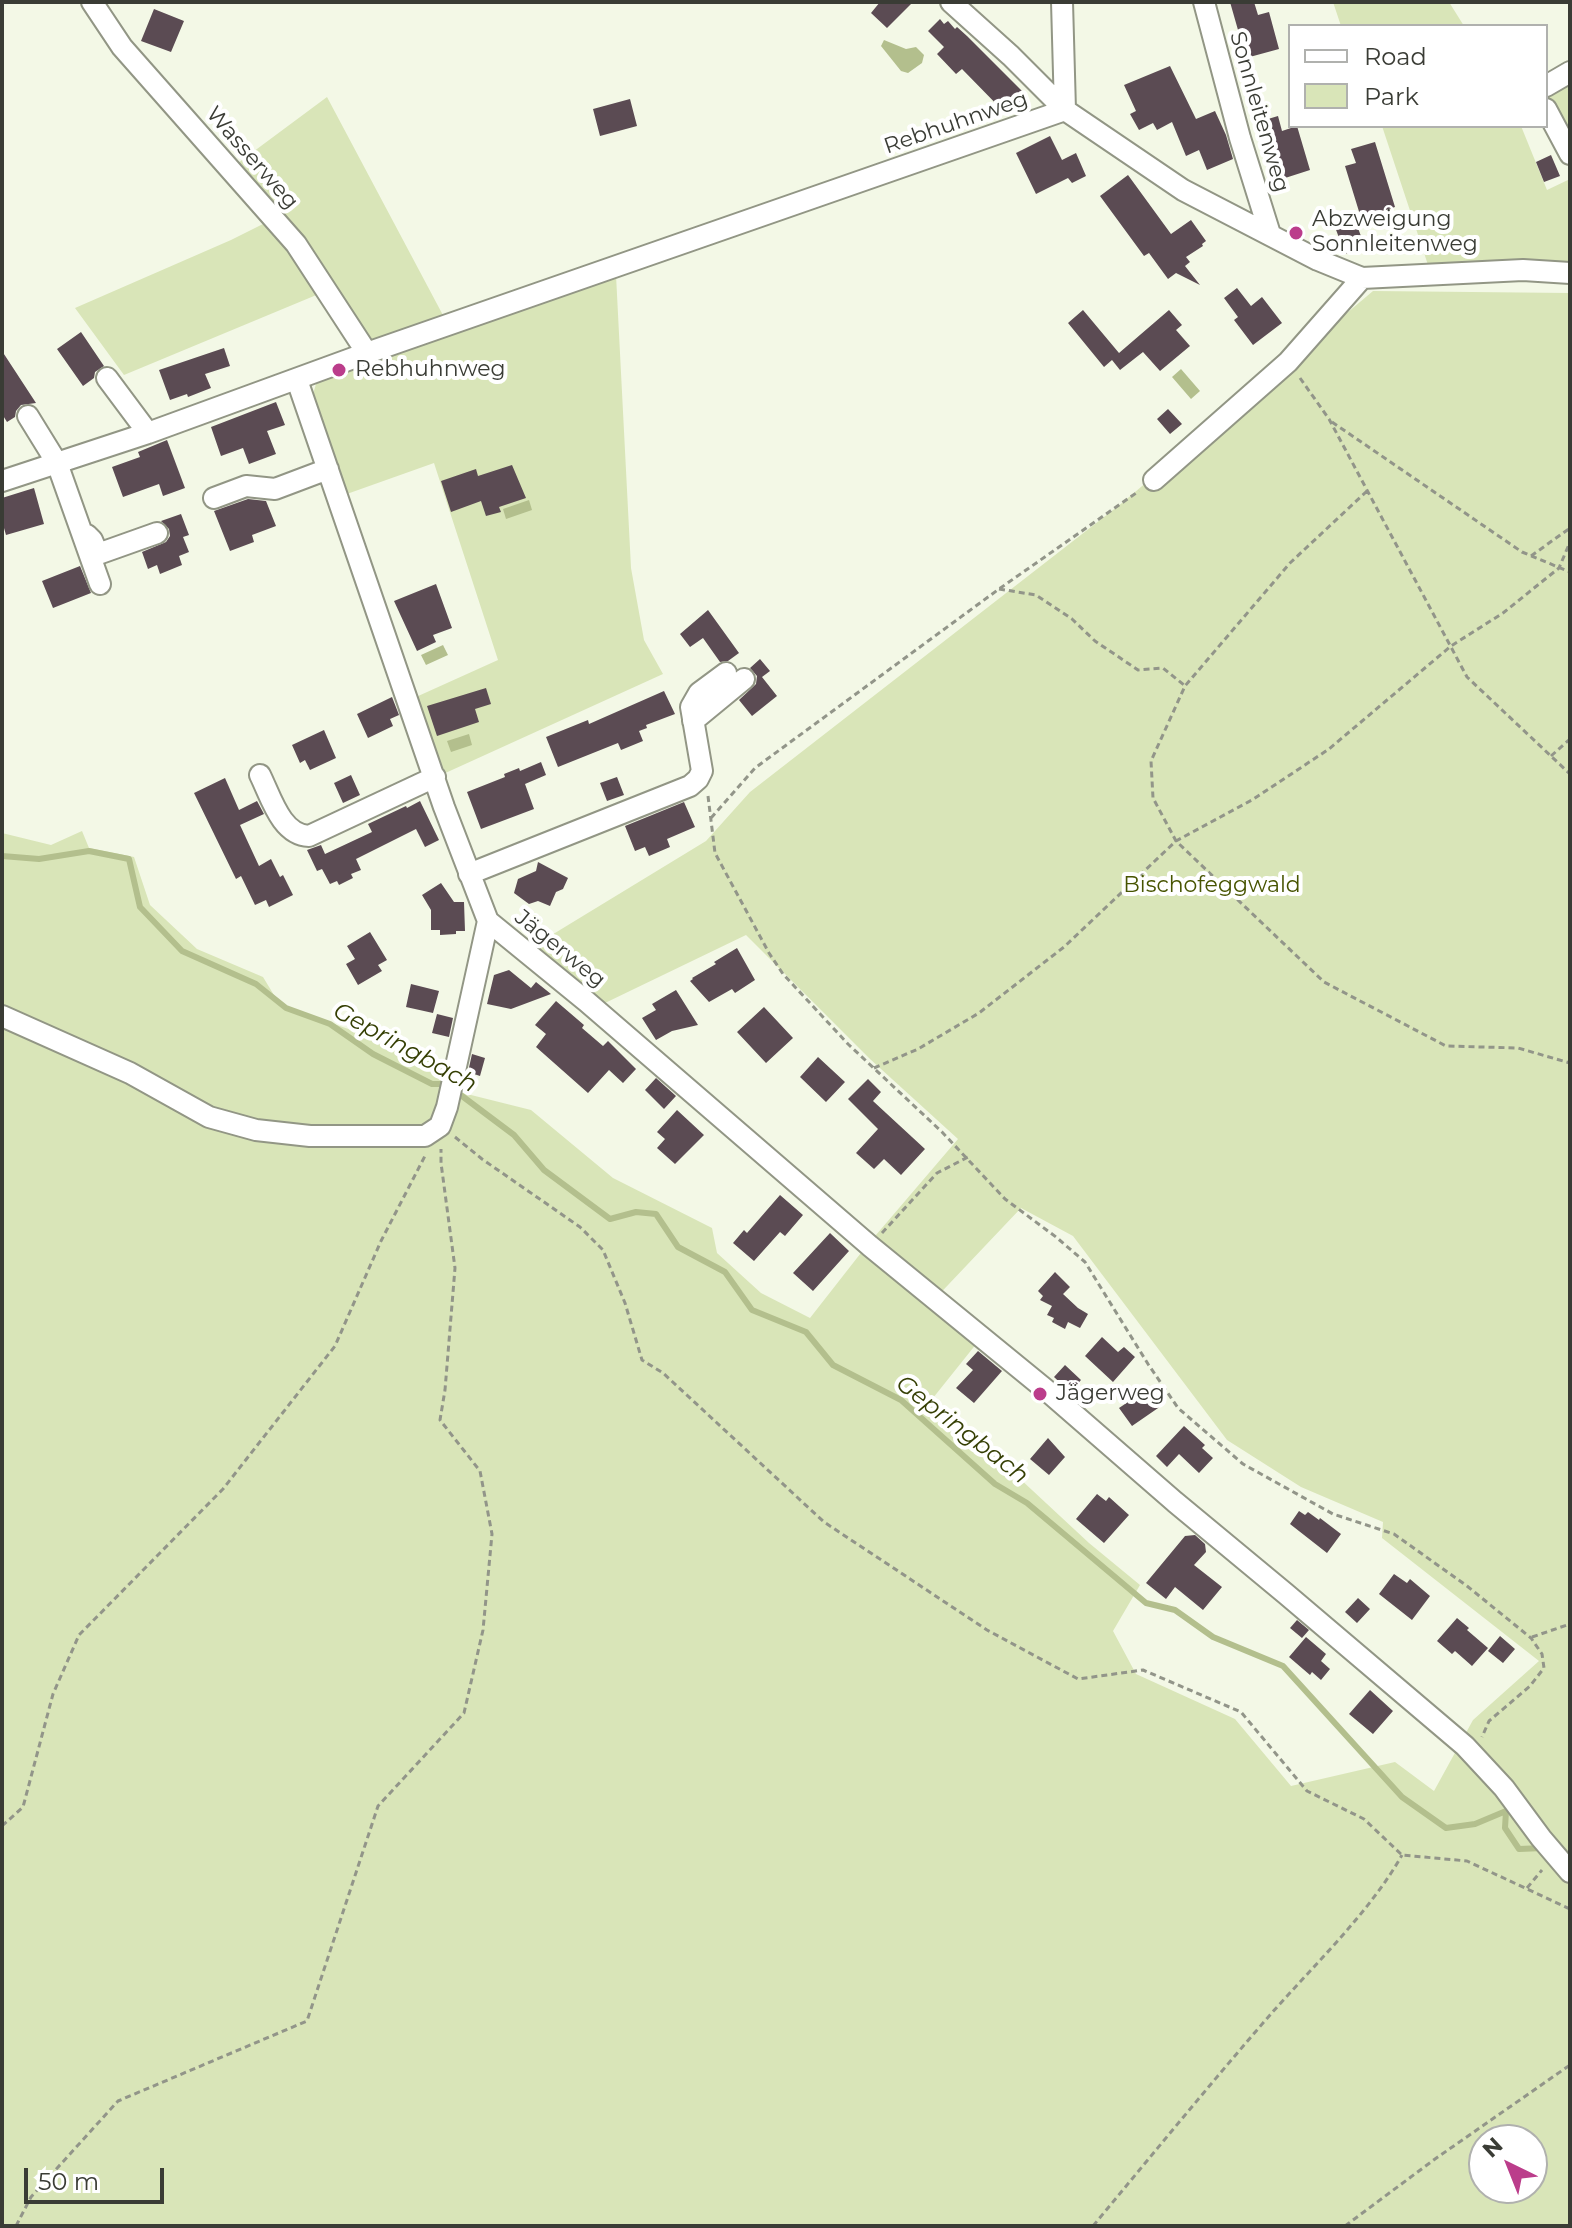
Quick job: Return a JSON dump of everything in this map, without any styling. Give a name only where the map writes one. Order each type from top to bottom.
[{"type":"street","name":"Wasserweg","points":[[92,2],[122,47],[296,244],[367,353]]},
{"type":"street","points":[[951,2],[1065,110],[1183,190],[1318,260],[1362,278],[1523,270],[1570,273]]},
{"type":"street","points":[[1062,2],[1065,110]]},
{"type":"street","name":"Sonnleitenweg","points":[[1204,2],[1240,138],[1270,234]]},
{"type":"street","points":[[1548,85],[1570,72]]},
{"type":"street","name":"Rebhuhnweg","points":[[4,476],[57,463],[148,433],[367,353],[1065,110]]},
{"type":"street","points":[[1548,113],[1570,154]]},
{"type":"street","points":[[1154,480],[1288,362],[1362,278]]},
{"type":"street","points":[[107,378],[148,433]]},
{"type":"street","name":"Jägerweg","points":[[297,380],[488,921],[586,1001],[870,1246],[1045,1389],[1473,1755],[1504,1788],[1570,1872]]},
{"type":"street","points":[[28,416],[57,463],[100,584]]},
{"type":"street","points":[[214,498],[246,486],[275,489],[328,469]]},
{"type":"street","points":[[80,526],[92,540],[98,554],[157,533]]},
{"type":"street","points":[[469,874],[690,786],[702,771],[691,707],[699,693],[735,676]]},
{"type":"street","points":[[260,775],[289,829],[302,836],[309,836],[435,777]]},
{"type":"street","name":"Jägerweg","points":[[444,1116],[488,921]]},
{"type":"street","points":[[2,1016],[130,1073],[209,1117],[256,1130],[310,1136],[425,1136],[444,1116]]},
{"type":"path","points":[[1288,362],[1329,419],[1467,677],[1570,774]]},
{"type":"path","points":[[1329,419],[1522,552],[1570,572]]},
{"type":"path","points":[[711,818],[755,768],[1154,480]]},
{"type":"path","points":[[1367,491],[1290,563],[1185,686],[1151,761],[1153,798],[1176,841],[1324,982],[1446,1046],[1518,1048],[1570,1063]]},
{"type":"path","points":[[1531,556],[1570,528]]},
{"type":"path","points":[[874,1068],[918,1049],[979,1013],[1064,947],[1176,841],[1252,800],[1329,749],[1451,646],[1503,613],[1559,568],[1570,542]]},
{"type":"path","points":[[999,589],[1036,595],[1138,670],[1163,668],[1185,686]]},
{"type":"path","points":[[1551,756],[1570,739]]},
{"type":"path","points":[[708,798],[715,853],[783,974],[848,1044],[968,1157],[1005,1199],[1085,1262],[1178,1408],[1243,1464],[1333,1514],[1394,1534],[1467,1586],[1531,1638],[1542,1654],[1544,1668],[1530,1686],[1489,1721],[1473,1755]]},
{"type":"path","points":[[444,1116],[482,1159],[580,1227],[603,1250],[625,1303],[642,1360],[663,1373],[824,1522],[987,1630],[1078,1679],[1143,1670],[1241,1712],[1307,1791],[1364,1819],[1402,1855],[1467,1861],[1570,1909]]},
{"type":"path","points":[[2,1826],[23,1807],[53,1694],[79,1635],[223,1489],[335,1346],[381,1241],[444,1116]]},
{"type":"path","points":[[16,2226],[31,2197],[118,2101],[307,2021],[378,1806],[464,1713],[483,1630],[492,1534],[480,1471],[440,1420],[455,1268],[441,1163],[444,1116]]},
{"type":"path","points":[[870,1246],[937,1173],[968,1157]]},
{"type":"path","points":[[1531,1638],[1570,1624]]},
{"type":"path","points":[[1093,2226],[1229,2062],[1355,1919],[1389,1878],[1402,1855]]},
{"type":"path","points":[[1527,1888],[1555,1856]]},
{"type":"path","points":[[1345,2226],[1570,2065]]},
{"type":"green space","points":[[1333,2],[1449,2],[1463,24],[1340,24]]},
{"type":"green space","points":[[1570,76],[1570,144],[1548,104],[1548,87]]},
{"type":"green space","points":[[327,97],[445,319],[363,347],[326,291],[124,375],[75,308],[273,219],[230,169]]},
{"type":"green space","points":[[1383,128],[1522,128],[1547,190],[1570,179],[1570,263],[1523,260],[1428,265]]},
{"type":"green space","points":[[616,275],[631,568],[644,640],[663,674],[441,775],[416,697],[498,660],[434,463],[344,495],[311,401],[316,384],[326,377]]},
{"type":"green space","name":"Bischofeggwald","points":[[1373,291],[1570,293],[1570,2226],[2,2226],[2,833],[51,845],[82,831],[89,848],[134,857],[150,905],[197,949],[263,977],[280,1005],[448,1064],[443,1088],[531,1110],[613,1178],[712,1228],[717,1253],[761,1293],[810,1318],[958,1139],[870,1059],[746,935],[605,1003],[532,947],[706,841],[750,792],[1122,503]],"holes":[[[1021,1208],[1073,1236],[1227,1440],[1301,1487],[1383,1522],[1382,1538],[1539,1661],[1473,1720],[1434,1791],[1395,1762],[1291,1786],[1235,1719],[1136,1674],[1113,1631],[1140,1585],[1089,1543],[933,1398],[977,1343],[930,1304]]]},
{"type":"shaded area","points":[[884,40],[906,49],[916,47],[924,55],[922,63],[908,73],[901,71],[881,46]]},
{"type":"shaded area","points":[[1181,369],[1200,391],[1191,399],[1172,377]]},
{"type":"shaded area","points":[[529,500],[532,510],[506,519],[503,509]]},
{"type":"shaded area","points":[[443,645],[448,655],[426,665],[421,655]]},
{"type":"shaded area","points":[[469,734],[472,745],[451,752],[447,741]]},
{"type":"building","points":[[880,2],[913,2],[887,28],[871,13]]},
{"type":"building","points":[[1230,2],[1254,2],[1258,15],[1269,12],[1279,49],[1246,58]]},
{"type":"building","points":[[154,9],[184,21],[171,52],[141,41]]},
{"type":"building","points":[[940,19],[944,24],[948,21],[955,29],[957,27],[1027,96],[1007,115],[962,69],[956,74],[937,54],[944,47],[928,31]]},
{"type":"building","points":[[1170,66],[1196,119],[1215,111],[1233,159],[1207,170],[1199,150],[1186,156],[1172,122],[1157,130],[1153,123],[1139,130],[1130,114],[1136,111],[1124,85]]},
{"type":"building","points":[[630,99],[637,126],[600,136],[593,109]]},
{"type":"building","points":[[1278,116],[1282,131],[1298,128],[1310,170],[1282,179],[1277,161],[1270,163],[1258,122]]},
{"type":"building","points":[[1050,136],[1062,160],[1076,153],[1086,176],[1072,183],[1068,178],[1036,194],[1016,153]]},
{"type":"building","points":[[1375,142],[1395,207],[1361,218],[1345,166],[1356,163],[1351,149]]},
{"type":"building","points":[[1551,155],[1560,176],[1544,182],[1536,162]]},
{"type":"building","points":[[1128,175],[1171,234],[1191,220],[1206,241],[1186,257],[1190,262],[1185,266],[1200,285],[1176,273],[1168,279],[1149,253],[1144,256],[1100,196]]},
{"type":"building","points":[[1355,220],[1365,247],[1345,254],[1335,227]]},
{"type":"building","points":[[1237,288],[1251,306],[1262,297],[1282,323],[1253,345],[1234,320],[1238,317],[1224,298]]},
{"type":"building","points":[[1083,310],[1119,353],[1169,310],[1182,325],[1176,330],[1190,346],[1160,371],[1143,352],[1120,370],[1112,360],[1104,367],[1068,323]]},
{"type":"building","points":[[81,332],[104,366],[83,386],[57,349]]},
{"type":"building","points":[[224,348],[230,366],[205,374],[211,388],[170,400],[159,370]]},
{"type":"building","points":[[2,351],[36,403],[21,405],[15,417],[7,422],[2,414]]},
{"type":"building","points":[[276,402],[285,425],[267,431],[276,454],[249,464],[243,448],[221,456],[211,427]]},
{"type":"building","points":[[1168,409],[1182,424],[1170,434],[1157,419]]},
{"type":"building","points":[[167,440],[185,488],[163,496],[159,484],[123,497],[112,467],[140,457],[138,452]]},
{"type":"building","points":[[512,465],[526,498],[499,507],[501,512],[486,516],[481,501],[451,512],[441,481],[476,469],[478,476]]},
{"type":"building","points":[[34,488],[44,524],[6,535],[2,521],[2,498]]},
{"type":"building","points":[[248,499],[266,501],[276,526],[252,535],[254,542],[230,551],[214,511]]},
{"type":"building","points":[[181,514],[189,535],[183,537],[189,552],[179,556],[182,565],[160,574],[157,565],[148,569],[142,552],[166,542],[170,536],[169,529],[161,521]]},
{"type":"building","points":[[80,566],[91,593],[53,608],[42,581]]},
{"type":"building","points":[[436,584],[452,628],[433,635],[436,642],[417,651],[394,601]]},
{"type":"building","points":[[708,610],[739,653],[728,661],[720,662],[703,638],[690,647],[680,634]]},
{"type":"building","points":[[760,659],[770,671],[762,677],[777,696],[752,716],[739,700],[756,684],[757,676],[750,668]]},
{"type":"building","points":[[486,688],[491,704],[475,709],[479,722],[437,736],[427,706]]},
{"type":"building","points":[[664,691],[675,714],[646,725],[647,728],[639,731],[643,741],[621,750],[618,743],[558,767],[546,737],[588,720],[589,724]]},
{"type":"building","points":[[392,697],[399,715],[390,719],[393,726],[368,738],[357,714]]},
{"type":"building","points":[[324,730],[336,758],[310,770],[305,760],[300,763],[292,745]]},
{"type":"building","points":[[541,762],[546,775],[525,784],[534,809],[481,829],[467,792],[505,777],[504,774]]},
{"type":"building","points":[[351,775],[360,795],[343,803],[334,783]]},
{"type":"building","points":[[617,777],[624,795],[607,801],[600,783]]},
{"type":"building","points":[[225,778],[239,810],[257,801],[264,814],[240,825],[259,866],[271,859],[293,895],[269,907],[266,900],[255,905],[241,876],[236,879],[194,793]]},
{"type":"building","points":[[420,801],[439,840],[425,847],[416,829],[356,859],[361,870],[339,885],[337,881],[330,884],[322,869],[317,871],[307,850],[321,845],[325,854],[372,832],[368,824]]},
{"type":"building","points":[[684,802],[695,827],[667,839],[670,847],[649,856],[645,847],[635,851],[625,826]]},
{"type":"building","points":[[538,862],[568,878],[563,889],[556,892],[550,906],[538,901],[529,904],[514,893],[518,879],[536,871]]},
{"type":"building","points":[[441,883],[454,902],[464,902],[465,931],[440,935],[440,930],[431,930],[431,910],[422,895]]},
{"type":"building","points":[[370,932],[387,960],[378,965],[382,971],[358,985],[346,964],[355,959],[347,946]]},
{"type":"building","points":[[737,948],[755,980],[735,993],[732,989],[709,1002],[690,981]]},
{"type":"building","points":[[509,970],[531,988],[536,982],[551,994],[511,1009],[487,1004],[494,975]]},
{"type":"building","points":[[411,984],[439,991],[433,1013],[406,1007]]},
{"type":"building","points":[[676,990],[698,1025],[672,1031],[656,1040],[642,1018],[656,1010],[652,1004]]},
{"type":"building","points":[[556,1001],[603,1046],[608,1041],[636,1069],[623,1083],[609,1070],[588,1093],[536,1047],[546,1034],[535,1025]]},
{"type":"building","points":[[764,1007],[793,1038],[766,1063],[737,1032]]},
{"type":"building","points":[[437,1014],[453,1018],[449,1037],[432,1033]]},
{"type":"building","points":[[472,1054],[485,1058],[480,1076],[468,1072]]},
{"type":"building","points":[[818,1057],[845,1082],[826,1102],[800,1077]]},
{"type":"building","points":[[656,1078],[676,1096],[664,1109],[645,1090]]},
{"type":"building","points":[[868,1079],[881,1092],[873,1101],[925,1149],[901,1175],[884,1159],[874,1169],[856,1153],[878,1129],[848,1099]]},
{"type":"building","points":[[677,1110],[704,1135],[675,1164],[657,1148],[665,1139],[657,1132]]},
{"type":"building","points":[[780,1195],[803,1215],[785,1236],[780,1232],[754,1261],[733,1243],[744,1230],[747,1233]]},
{"type":"building","points":[[830,1233],[849,1251],[813,1291],[793,1273]]},
{"type":"building","points":[[1055,1272],[1070,1287],[1063,1294],[1088,1314],[1080,1328],[1068,1322],[1065,1329],[1052,1322],[1054,1318],[1047,1315],[1052,1306],[1040,1300],[1043,1296],[1038,1291]]},
{"type":"building","points":[[1102,1337],[1118,1352],[1124,1347],[1135,1357],[1113,1382],[1085,1356]]},
{"type":"building","points":[[978,1351],[1002,1371],[974,1403],[956,1388],[973,1370],[966,1364]]},
{"type":"building","points":[[1065,1365],[1081,1380],[1070,1392],[1054,1377]]},
{"type":"building","points":[[1149,1388],[1161,1406],[1132,1426],[1119,1408]]},
{"type":"building","points":[[1184,1426],[1205,1445],[1202,1448],[1213,1458],[1199,1473],[1179,1454],[1167,1467],[1156,1456]]},
{"type":"building","points":[[1048,1438],[1065,1457],[1049,1475],[1030,1459]]},
{"type":"building","points":[[1097,1494],[1106,1501],[1109,1497],[1129,1515],[1104,1543],[1076,1519]]},
{"type":"building","points":[[1299,1511],[1320,1518],[1341,1534],[1327,1553],[1290,1524]]},
{"type":"building","points":[[1195,1535],[1205,1544],[1206,1552],[1194,1565],[1222,1587],[1203,1610],[1175,1587],[1166,1599],[1146,1583],[1185,1536]]},
{"type":"building","points":[[1394,1574],[1407,1583],[1410,1579],[1430,1596],[1412,1620],[1379,1594]]},
{"type":"building","points":[[1358,1598],[1370,1609],[1357,1623],[1345,1612]]},
{"type":"building","points":[[1457,1618],[1488,1648],[1472,1666],[1437,1641]]},
{"type":"building","points":[[1297,1620],[1309,1630],[1302,1638],[1290,1628]]},
{"type":"building","points":[[1500,1636],[1515,1649],[1503,1663],[1488,1651]]},
{"type":"building","points":[[1306,1637],[1326,1654],[1321,1661],[1330,1669],[1321,1680],[1289,1657]]},
{"type":"building","points":[[1370,1690],[1393,1711],[1373,1734],[1349,1714]]},
{"type":"waterway","name":"Gepringbach","points":[[2,856],[39,859],[89,851],[129,859],[140,907],[182,951],[256,984],[286,1008],[330,1024],[373,1054],[462,1096],[514,1135],[544,1170],[610,1219],[636,1212],[656,1214],[678,1247],[725,1272],[752,1310],[806,1332],[833,1365],[901,1400],[995,1484],[1027,1503],[1146,1603],[1175,1610],[1213,1637],[1283,1666],[1402,1797],[1446,1828],[1475,1824],[1506,1811],[1505,1828],[1519,1849],[1543,1848]]},
{"type":"place","name":"Abzweigung Sonnleitenweg","points":[[1296,233]]},
{"type":"place","name":"Rebhuhnweg","points":[[339,370]]},
{"type":"place","name":"Jägerweg","points":[[1040,1394]]}]
